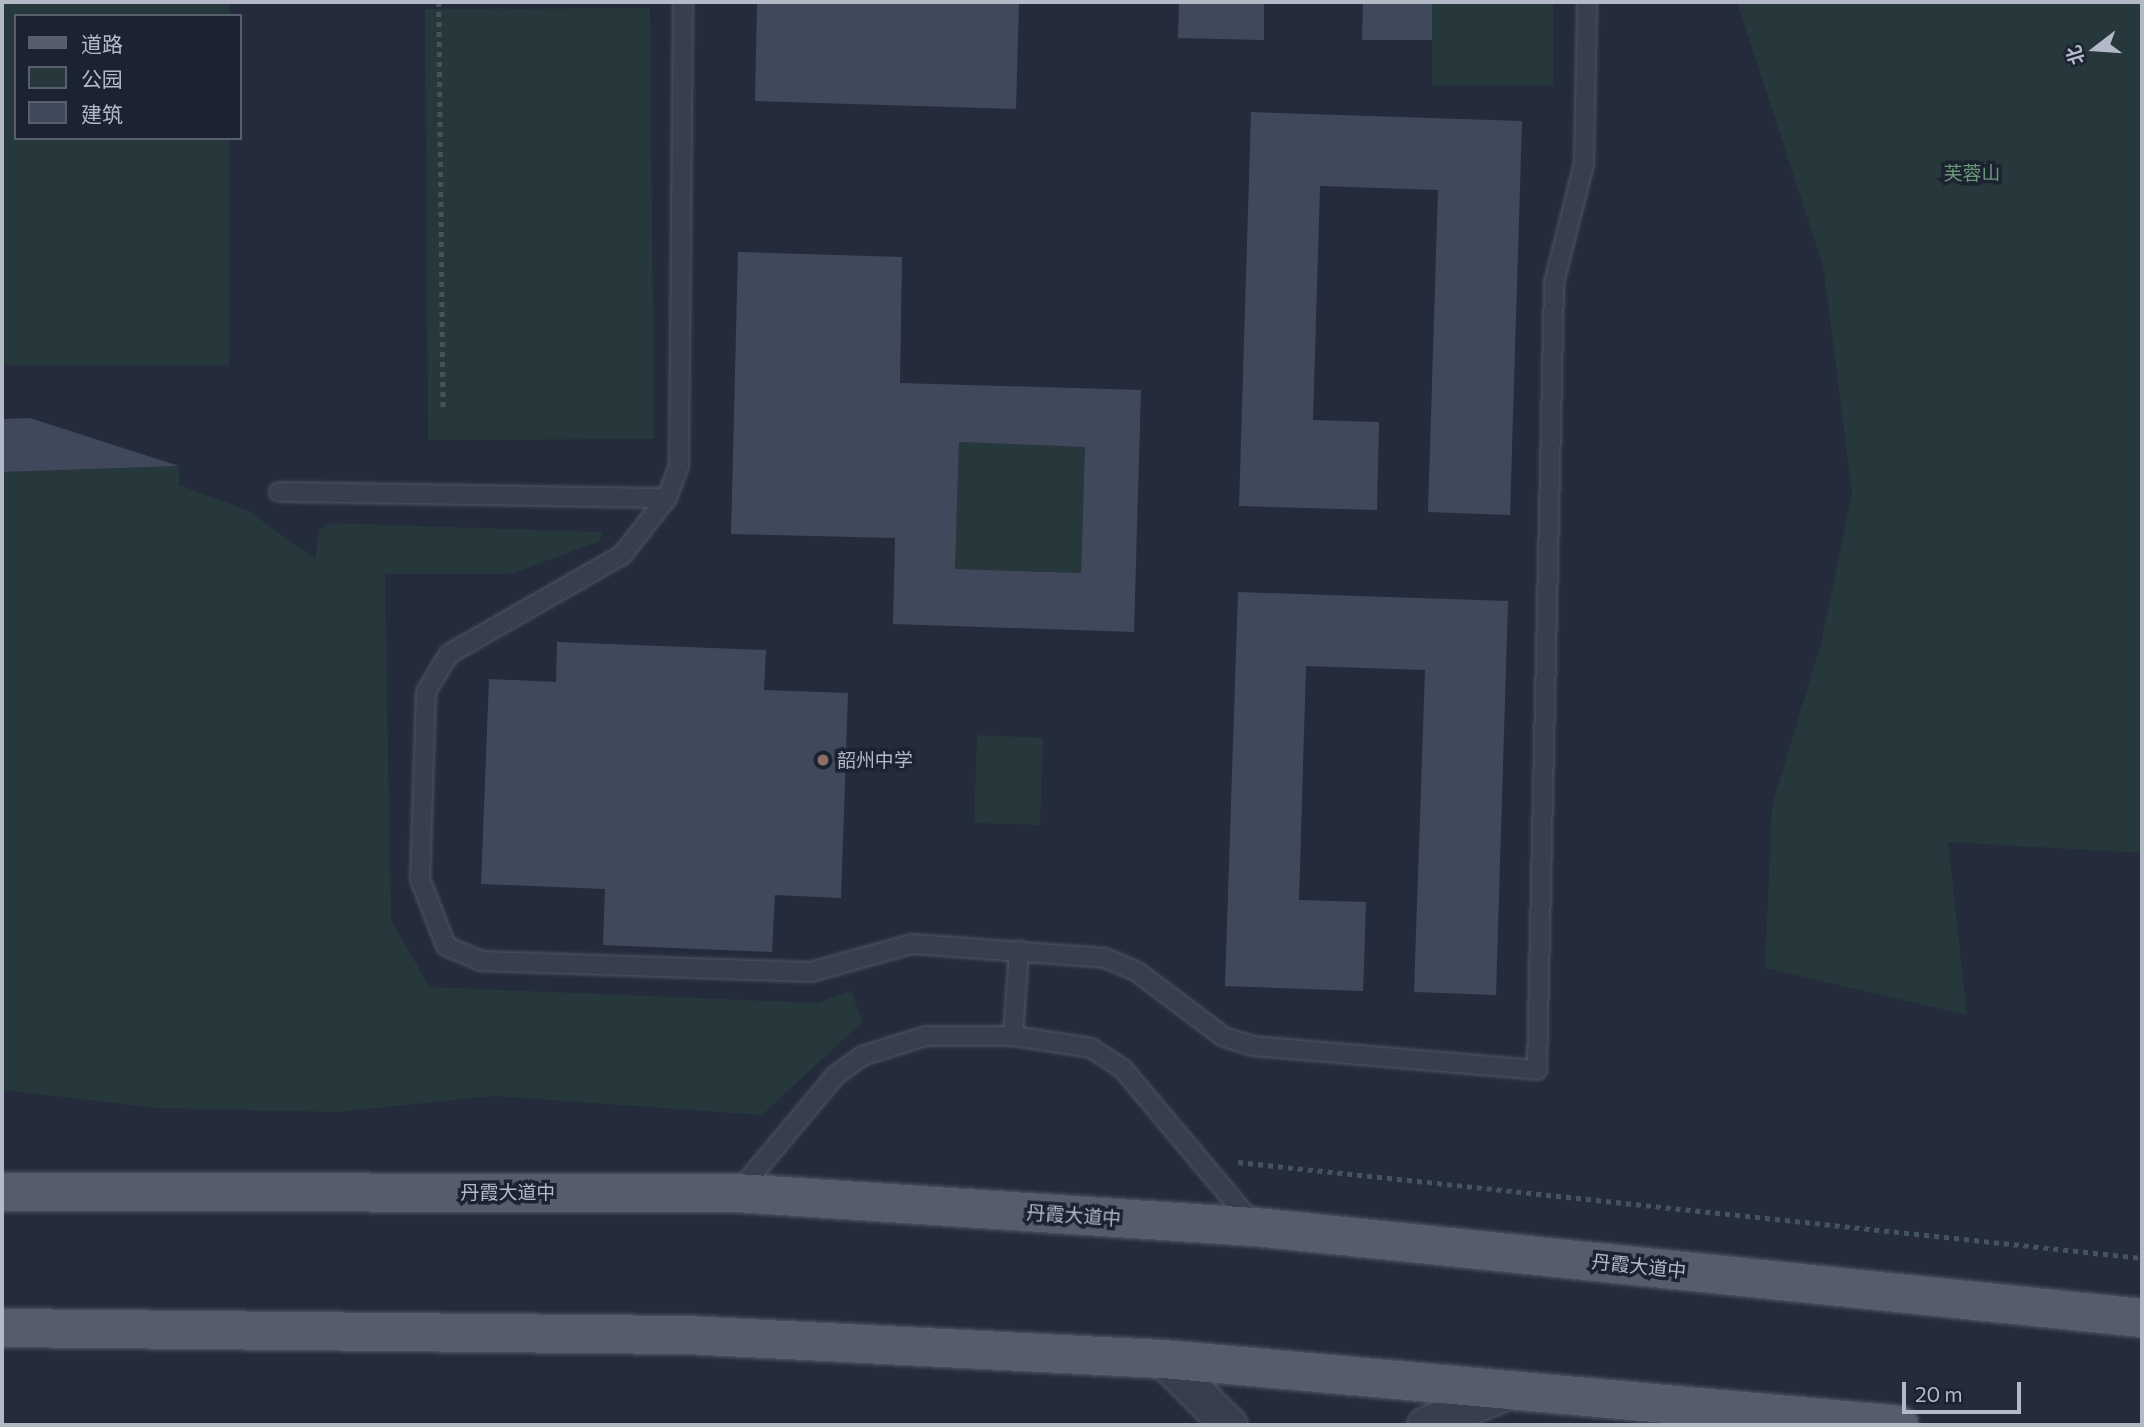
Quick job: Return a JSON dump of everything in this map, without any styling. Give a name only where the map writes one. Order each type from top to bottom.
[{"type":"main road","name":"丹霞大道中","points":[[2,1192],[737,1194],[1255,1227],[2142,1318]]},
{"type":"main road","points":[[2,1328],[687,1335],[1163,1359],[1899,1425]]},
{"type":"street","points":[[1163,1359],[1229,1425]]},
{"type":"street","points":[[1425,1425],[1509,1390]]},
{"type":"lane","points":[[683,2],[684,420],[679,466],[667,498],[622,555],[449,654],[426,692],[420,879],[446,946],[481,961],[810,972],[912,944],[1104,958],[1136,971],[1224,1037],[1253,1046],[1537,1070],[1554,283],[1584,164],[1587,2]]},
{"type":"lane","points":[[279,492],[667,498]]},
{"type":"lane","points":[[1013,1036],[1019,950]]},
{"type":"lane","points":[[737,1194],[836,1075],[862,1056],[926,1036],[1013,1036],[1091,1048],[1148,1092],[1255,1227]]},
{"type":"path","points":[[439,2],[443,410]]},
{"type":"path","points":[[1203,1159],[2142,1258]]},
{"type":"green space","points":[[2,2],[230,2],[230,14],[14,14],[14,140],[230,140],[229,365],[2,365]]},
{"type":"green space","points":[[1432,2],[1553,2],[1553,85],[1432,85]]},
{"type":"green space","name":"芙蓉山","points":[[1737,2],[2142,2],[2142,853],[1948,842],[1967,1015],[1765,968],[1772,806],[1821,643],[1852,493],[1823,265]]},
{"type":"green space","points":[[650,8],[654,439],[428,440],[425,9]]},
{"type":"green space","points":[[959,442],[1085,447],[1081,573],[955,569]]},
{"type":"green space","points":[[180,466],[179,485],[247,510],[315,559],[319,530],[331,523],[602,532],[600,541],[511,574],[385,574],[391,921],[430,987],[818,1003],[851,990],[862,1022],[762,1115],[493,1096],[338,1112],[157,1108],[2,1090],[2,472]]},
{"type":"green space","points":[[977,735],[1043,738],[1040,825],[974,823]]},
{"type":"building","points":[[757,2],[1019,2],[1016,109],[755,101]]},
{"type":"building","points":[[1179,2],[1264,2],[1264,40],[1178,38]]},
{"type":"building","points":[[1363,2],[1432,2],[1432,40],[1362,40]]},
{"type":"building","points":[[1251,112],[1522,121],[1510,515],[1428,512],[1438,190],[1320,186],[1313,420],[1379,422],[1377,510],[1239,506]]},
{"type":"building","points":[[738,252],[902,257],[900,383],[1141,390],[1134,632],[893,624],[895,538],[731,534]],"holes":[[[959,442],[1085,447],[1081,573],[955,569]]]},
{"type":"building","points":[[30,418],[179,466],[2,472],[2,419]]},
{"type":"building","points":[[1238,592],[1508,601],[1496,995],[1414,992],[1425,670],[1306,666],[1299,900],[1366,902],[1363,991],[1225,986]]},
{"type":"building","points":[[557,642],[766,650],[764,690],[848,693],[841,898],[775,895],[772,952],[603,945],[605,889],[481,884],[489,679],[556,682]]},
{"type":"place","name":"韶州中学","points":[[823,760]]}]
